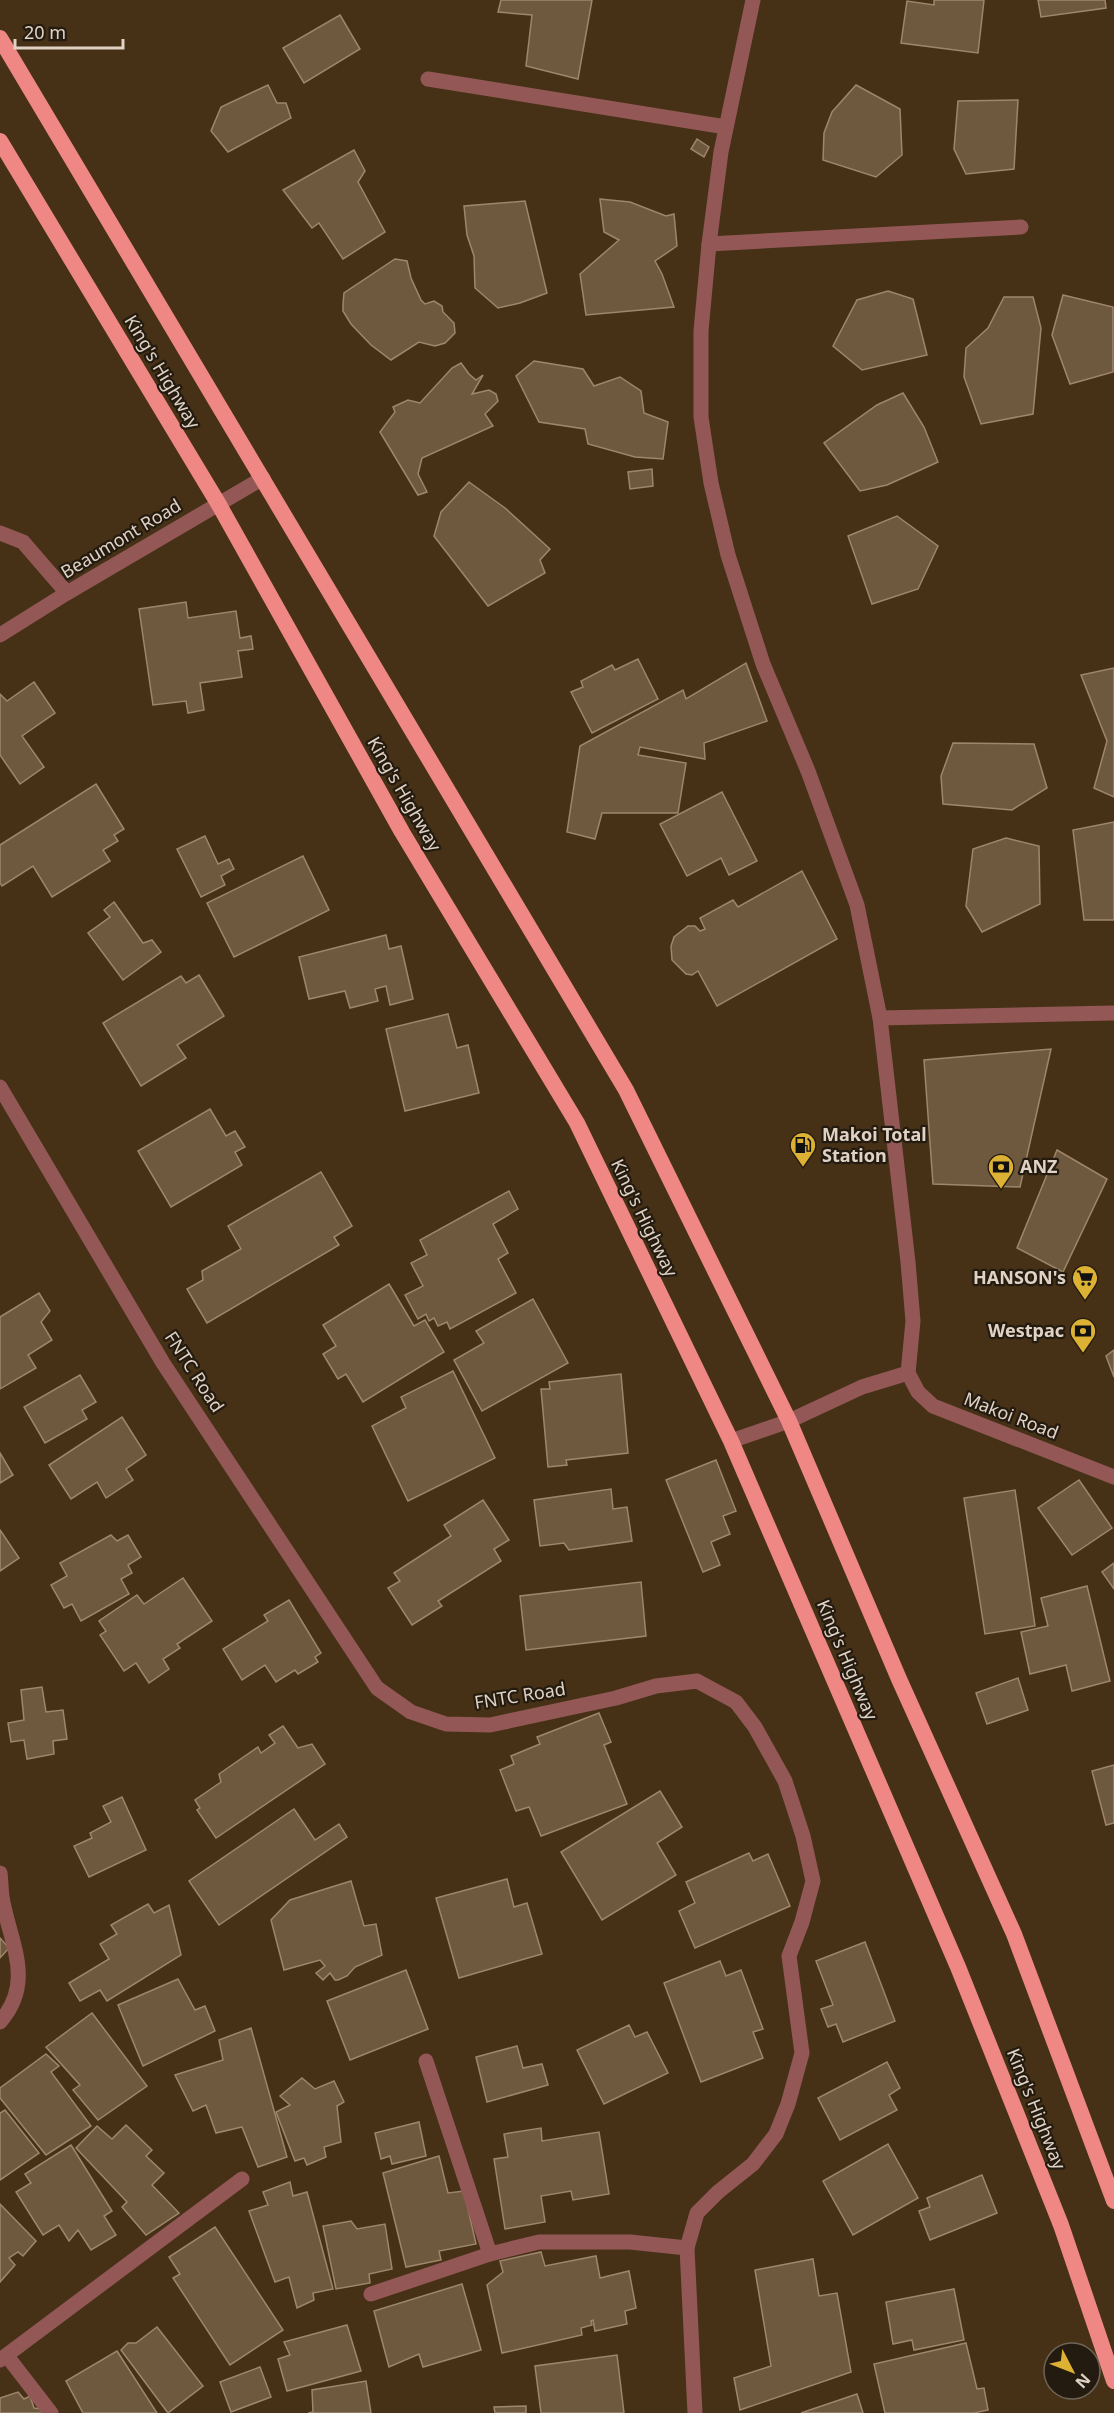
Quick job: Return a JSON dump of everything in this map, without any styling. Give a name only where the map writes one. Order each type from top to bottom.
[{"type":"highway","name":"King's Highway","points":[[0,38],[626,1090],[789,1421],[899,1679],[1014,1934],[1114,2201]]},
{"type":"highway","name":"King's Highway","points":[[0,141],[218,503],[402,832],[577,1124],[731,1441],[958,1967],[1061,2225],[1114,2381]]},
{"type":"street","points":[[731,1441],[789,1421],[862,1387],[908,1373],[913,1321],[880,1018],[857,904],[808,771],[763,664],[728,555],[711,483],[701,417],[701,331],[709,244],[726,127],[753,0]]},
{"type":"street","points":[[428,79],[726,127]]},
{"type":"street","points":[[709,244],[1021,227]]},
{"type":"street","name":"Beaumont Road","points":[[0,635],[263,478]]},
{"type":"street","points":[[0,533],[22,542],[67,593]]},
{"type":"street","points":[[880,1018],[1114,1013]]},
{"type":"street","name":"FNTC Road","points":[[0,1087],[163,1363],[377,1688],[411,1712],[446,1724],[490,1725],[616,1698],[656,1686],[697,1681],[736,1702],[755,1728],[785,1781],[803,1836],[813,1881],[802,1922],[789,1956],[802,2053],[788,2104],[776,2134],[753,2164],[718,2192],[697,2213],[687,2248],[695,2413]]},
{"type":"street","name":"Makoi Road","points":[[908,1373],[918,1392],[933,1406],[1114,1477]]},
{"type":"street","points":[[0,1873],[2,1897],[18,1956],[18,1980],[14,2001],[0,2022]]},
{"type":"street","points":[[426,2061],[490,2254]]},
{"type":"street","points":[[51,2413],[3,2358],[242,2179]]},
{"type":"street","points":[[371,2295],[490,2254],[539,2242],[630,2242],[687,2248]]},
{"type":"building","points":[[501,0],[592,0],[578,79],[526,66],[532,15],[498,12]]},
{"type":"building","points":[[934,0],[984,0],[978,53],[901,43],[907,1],[934,5]]},
{"type":"building","points":[[1038,0],[1105,0],[1106,8],[1041,17]]},
{"type":"building","points":[[340,15],[360,49],[304,83],[283,48]]},
{"type":"building","points":[[268,85],[277,103],[286,103],[291,118],[228,152],[211,131],[221,107]]},
{"type":"building","points":[[856,85],[900,109],[902,155],[876,177],[823,160],[824,133],[832,112]]},
{"type":"building","points":[[1018,100],[1014,169],[966,174],[954,149],[958,101]]},
{"type":"building","points":[[697,139],[709,147],[704,157],[691,149]]},
{"type":"building","points":[[354,150],[365,171],[358,182],[385,232],[343,259],[319,223],[312,228],[283,190]]},
{"type":"building","points":[[600,199],[630,202],[666,216],[674,214],[677,246],[655,261],[674,307],[586,315],[580,274],[619,240],[604,232]]},
{"type":"building","points":[[525,201],[547,293],[498,308],[475,288],[474,256],[467,235],[464,206]]},
{"type":"building","points":[[395,259],[407,261],[411,278],[421,300],[425,304],[434,301],[442,306],[443,312],[454,323],[455,333],[445,343],[435,346],[419,342],[391,360],[371,345],[351,324],[343,311],[343,304],[344,293]]},
{"type":"building","points":[[888,291],[913,299],[927,355],[862,370],[833,346],[857,300]]},
{"type":"building","points":[[1063,295],[1113,307],[1113,372],[1070,384],[1052,335]]},
{"type":"building","points":[[1004,297],[1033,297],[1041,328],[1033,414],[981,424],[964,377],[966,348],[988,328]]},
{"type":"building","points":[[534,361],[583,369],[594,386],[620,377],[641,391],[644,413],[668,422],[663,459],[635,457],[588,444],[585,429],[539,422],[516,376]]},
{"type":"building","points":[[461,363],[476,380],[483,375],[472,394],[489,390],[496,394],[498,401],[485,414],[493,426],[422,458],[418,474],[427,492],[418,495],[380,432],[395,412],[393,407],[408,400],[420,403],[452,368]]},
{"type":"building","points":[[903,393],[924,427],[938,462],[887,485],[860,491],[824,443],[877,405]]},
{"type":"building","points":[[652,469],[653,486],[630,489],[628,472]]},
{"type":"building","points":[[469,482],[505,508],[550,549],[540,560],[545,573],[488,606],[434,536],[441,512]]},
{"type":"building","points":[[897,516],[938,546],[918,589],[872,604],[848,536]]},
{"type":"building","points":[[186,602],[188,618],[236,611],[240,638],[251,636],[253,649],[238,651],[242,677],[200,683],[204,710],[188,713],[186,701],[153,705],[139,609]]},
{"type":"building","points":[[638,659],[658,699],[592,733],[571,692],[583,687],[581,681],[612,665],[615,670]]},
{"type":"building","points":[[746,663],[767,721],[704,743],[705,759],[640,747],[638,755],[686,763],[678,813],[602,813],[595,839],[567,832],[580,746],[683,690],[686,699]]},
{"type":"building","points":[[1114,668],[1114,797],[1094,788],[1107,741],[1081,675]]},
{"type":"building","points":[[34,682],[55,713],[22,736],[44,767],[20,784],[0,755],[0,694],[7,701]]},
{"type":"building","points":[[953,743],[1034,744],[1047,788],[1012,810],[943,804],[941,776]]},
{"type":"building","points":[[96,784],[124,829],[114,835],[118,841],[103,850],[110,861],[52,897],[33,866],[2,886],[0,883],[0,845]]},
{"type":"building","points":[[722,792],[757,861],[729,875],[721,858],[687,876],[660,824]]},
{"type":"building","points":[[1114,822],[1114,920],[1084,920],[1073,830]]},
{"type":"building","points":[[205,836],[218,864],[229,859],[234,869],[221,876],[225,885],[201,897],[177,849]]},
{"type":"building","points":[[1006,838],[1039,846],[1040,904],[982,932],[966,906],[973,849]]},
{"type":"building","points":[[303,856],[329,910],[234,957],[207,903]]},
{"type":"building","points":[[802,871],[837,939],[717,1006],[698,971],[692,975],[686,974],[672,960],[671,946],[674,937],[688,926],[695,926],[700,931],[705,929],[700,918],[733,900],[738,907]]},
{"type":"building","points":[[114,902],[143,943],[152,940],[161,952],[123,980],[88,933],[110,917],[104,910]]},
{"type":"building","points":[[386,935],[389,949],[401,946],[413,999],[390,1005],[386,986],[375,989],[378,1001],[350,1008],[345,991],[309,999],[299,957]]},
{"type":"building","points":[[199,975],[224,1016],[177,1045],[186,1058],[141,1086],[103,1023],[181,976],[186,983]]},
{"type":"building","points":[[448,1014],[457,1048],[468,1045],[479,1093],[405,1111],[386,1029]]},
{"type":"building","points":[[1051,1049],[1020,1187],[933,1184],[924,1060]]},
{"type":"building","points":[[210,1109],[226,1136],[235,1131],[245,1147],[235,1152],[242,1165],[171,1207],[138,1151]]},
{"type":"building","points":[[1057,1150],[1107,1179],[1063,1272],[1017,1248]]},
{"type":"building","points":[[321,1172],[352,1226],[334,1237],[339,1245],[207,1323],[187,1289],[203,1280],[202,1271],[241,1249],[228,1226]]},
{"type":"building","points":[[509,1191],[518,1209],[493,1224],[508,1253],[498,1259],[516,1293],[450,1329],[447,1322],[438,1326],[434,1318],[429,1321],[426,1314],[418,1319],[405,1295],[423,1286],[411,1263],[427,1255],[420,1240]]},
{"type":"building","points":[[389,1284],[414,1326],[425,1320],[444,1352],[363,1402],[346,1374],[338,1379],[323,1354],[336,1346],[323,1325]]},
{"type":"building","points":[[39,1293],[50,1311],[41,1322],[52,1340],[28,1355],[36,1368],[0,1389],[0,1317]]},
{"type":"building","points":[[533,1299],[568,1363],[482,1411],[454,1360],[484,1343],[476,1331]]},
{"type":"building","points":[[1114,1350],[1114,1377],[1106,1356]]},
{"type":"building","points":[[453,1371],[495,1458],[408,1501],[372,1426],[406,1408],[401,1397]]},
{"type":"building","points":[[621,1374],[628,1453],[566,1460],[567,1465],[548,1467],[541,1389],[550,1389],[549,1382]]},
{"type":"building","points":[[80,1375],[96,1402],[82,1410],[87,1419],[45,1443],[24,1407]]},
{"type":"building","points":[[122,1417],[146,1455],[126,1469],[133,1480],[106,1498],[97,1482],[71,1499],[49,1465]]},
{"type":"building","points":[[0,1453],[13,1475],[0,1483]]},
{"type":"building","points":[[716,1460],[736,1511],[723,1516],[730,1534],[711,1542],[720,1565],[703,1572],[666,1480]]},
{"type":"building","points":[[1079,1480],[1112,1528],[1072,1555],[1038,1508]]},
{"type":"building","points":[[611,1489],[613,1509],[627,1507],[632,1541],[569,1550],[564,1543],[540,1546],[534,1500]]},
{"type":"building","points":[[1015,1490],[1035,1626],[985,1634],[964,1498]]},
{"type":"building","points":[[483,1500],[509,1540],[494,1549],[501,1561],[438,1601],[442,1606],[412,1625],[388,1588],[400,1581],[394,1573],[451,1536],[444,1525]]},
{"type":"building","points":[[0,1530],[19,1558],[0,1571]]},
{"type":"building","points":[[111,1535],[117,1541],[128,1535],[141,1557],[128,1565],[132,1573],[121,1579],[129,1594],[81,1621],[72,1604],[64,1608],[51,1585],[67,1576],[60,1563]]},
{"type":"building","points":[[1114,1563],[1114,1589],[1102,1572]]},
{"type":"building","points":[[183,1578],[212,1621],[177,1644],[180,1648],[163,1659],[169,1669],[149,1683],[136,1663],[124,1671],[100,1635],[106,1631],[99,1621],[137,1595],[144,1604]]},
{"type":"building","points":[[641,1582],[646,1636],[526,1650],[520,1596]]},
{"type":"building","points":[[1087,1586],[1110,1681],[1072,1691],[1066,1665],[1030,1674],[1021,1632],[1048,1626],[1041,1598]]},
{"type":"building","points":[[289,1600],[321,1653],[315,1657],[318,1662],[298,1674],[295,1670],[276,1682],[265,1665],[242,1680],[223,1649],[268,1621],[264,1615]]},
{"type":"building","points":[[1018,1678],[1028,1710],[987,1724],[976,1693]]},
{"type":"building","points":[[42,1687],[46,1712],[63,1710],[67,1739],[53,1741],[54,1754],[27,1759],[24,1740],[11,1742],[8,1723],[24,1720],[21,1690]]},
{"type":"building","points":[[599,1713],[611,1742],[604,1745],[627,1804],[541,1836],[529,1807],[516,1811],[500,1770],[514,1764],[511,1756],[540,1744],[537,1737]]},
{"type":"building","points":[[283,1726],[298,1748],[312,1744],[325,1764],[216,1838],[197,1810],[200,1808],[195,1800],[221,1782],[219,1774],[258,1747],[261,1753],[275,1743],[269,1735]]},
{"type":"building","points":[[1114,1765],[1114,1823],[1106,1825],[1092,1771]]},
{"type":"building","points":[[660,1791],[682,1827],[657,1843],[676,1875],[602,1920],[561,1852]]},
{"type":"building","points":[[122,1797],[146,1850],[89,1877],[74,1846],[92,1838],[90,1833],[111,1822],[103,1806]]},
{"type":"building","points":[[294,1809],[315,1840],[339,1824],[347,1837],[219,1925],[189,1881]]},
{"type":"building","points":[[749,1853],[753,1861],[768,1854],[790,1906],[695,1948],[679,1911],[695,1903],[686,1882]]},
{"type":"building","points":[[507,1879],[514,1907],[527,1903],[542,1954],[459,1978],[436,1898]]},
{"type":"building","points":[[351,1881],[364,1926],[376,1924],[382,1955],[355,1967],[347,1976],[338,1980],[335,1980],[330,1973],[323,1980],[316,1973],[325,1966],[320,1960],[284,1970],[271,1920],[290,1900]]},
{"type":"building","points":[[148,1904],[154,1913],[169,1905],[181,1955],[107,2001],[100,1990],[80,2001],[69,1983],[109,1959],[100,1944],[117,1934],[111,1925]]},
{"type":"building","points":[[0,1938],[9,1948],[0,1958]]},
{"type":"building","points":[[865,1942],[895,2021],[843,2042],[836,2024],[828,2027],[821,2009],[833,2005],[816,1961]]},
{"type":"building","points":[[720,1961],[726,1976],[741,1970],[763,2029],[753,2032],[763,2058],[701,2082],[664,1983]]},
{"type":"building","points":[[406,1970],[428,2029],[350,2060],[327,2001]]},
{"type":"building","points":[[178,1979],[195,2010],[205,2006],[215,2031],[143,2066],[118,2005]]},
{"type":"building","points":[[92,2013],[147,2086],[98,2120],[73,2090],[80,2085],[46,2047]]},
{"type":"building","points":[[629,2025],[635,2037],[647,2032],[668,2073],[604,2104],[577,2050]]},
{"type":"building","points":[[251,2028],[287,2157],[258,2167],[242,2127],[216,2133],[206,2105],[193,2111],[175,2075],[223,2060],[219,2040]]},
{"type":"building","points":[[517,2046],[523,2068],[542,2064],[548,2085],[487,2102],[476,2057]]},
{"type":"building","points":[[46,2054],[59,2066],[51,2072],[91,2126],[46,2155],[0,2098],[0,2088]]},
{"type":"building","points":[[887,2062],[900,2088],[889,2095],[897,2110],[840,2140],[818,2098]]},
{"type":"building","points":[[302,2078],[315,2089],[334,2081],[344,2102],[337,2106],[341,2142],[324,2147],[326,2157],[307,2165],[304,2158],[295,2161],[276,2112],[290,2105],[280,2096]]},
{"type":"building","points":[[5,2110],[39,2153],[0,2180],[0,2113]]},
{"type":"building","points":[[419,2122],[426,2156],[392,2164],[390,2156],[381,2159],[375,2133]]},
{"type":"building","points":[[126,2125],[152,2150],[146,2156],[164,2173],[152,2185],[179,2213],[146,2235],[122,2207],[127,2202],[76,2148],[97,2126],[112,2139]]},
{"type":"building","points":[[541,2128],[542,2141],[599,2132],[609,2194],[573,2200],[571,2191],[541,2196],[545,2222],[505,2229],[494,2159],[508,2157],[504,2134]]},
{"type":"building","points":[[888,2144],[918,2198],[853,2235],[823,2181]]},
{"type":"building","points":[[71,2145],[112,2211],[104,2216],[116,2235],[91,2250],[78,2230],[69,2241],[59,2225],[43,2235],[16,2192],[31,2183],[25,2174]]},
{"type":"building","points":[[439,2156],[448,2193],[464,2191],[476,2244],[439,2251],[441,2260],[406,2267],[383,2173]]},
{"type":"building","points":[[982,2175],[997,2213],[930,2240],[919,2211],[930,2207],[927,2198]]},
{"type":"building","points":[[290,2182],[293,2196],[307,2192],[333,2289],[313,2293],[314,2300],[297,2308],[289,2277],[275,2282],[249,2211],[268,2205],[263,2192]]},
{"type":"building","points":[[0,2204],[36,2241],[23,2256],[18,2252],[9,2258],[15,2265],[0,2282]]},
{"type":"building","points":[[351,2221],[357,2229],[385,2224],[392,2269],[369,2274],[370,2283],[336,2289],[323,2226]]},
{"type":"building","points":[[215,2227],[283,2330],[230,2365],[173,2278],[180,2274],[169,2257]]},
{"type":"building","points":[[541,2252],[545,2266],[596,2256],[600,2278],[629,2271],[636,2308],[625,2311],[627,2324],[595,2331],[593,2320],[592,2325],[581,2328],[582,2335],[502,2353],[487,2285],[503,2272],[500,2261]]},
{"type":"building","points":[[813,2259],[819,2296],[837,2293],[851,2372],[740,2410],[734,2378],[771,2366],[755,2270]]},
{"type":"building","points":[[462,2284],[481,2350],[423,2367],[419,2354],[389,2367],[374,2311]]},
{"type":"building","points":[[954,2289],[964,2340],[914,2350],[912,2340],[893,2344],[886,2302]]},
{"type":"building","points":[[347,2325],[361,2371],[287,2391],[278,2359],[290,2355],[284,2342]]},
{"type":"building","points":[[157,2327],[203,2386],[168,2413],[121,2350],[128,2343],[136,2343]]},
{"type":"building","points":[[966,2343],[977,2389],[984,2388],[988,2410],[974,2413],[885,2413],[874,2364]]},
{"type":"building","points":[[117,2351],[157,2413],[83,2413],[66,2381]]},
{"type":"building","points":[[617,2355],[624,2413],[541,2413],[535,2366]]},
{"type":"building","points":[[260,2367],[271,2397],[231,2412],[220,2382]]},
{"type":"building","points":[[366,2381],[371,2413],[308,2413],[313,2412],[312,2390]]},
{"type":"building","points":[[18,2392],[24,2399],[30,2396],[34,2408],[42,2409],[44,2413],[0,2413],[0,2398]]},
{"type":"building","points":[[857,2394],[863,2413],[801,2413]]},
{"type":"building","points":[[526,2406],[526,2413],[495,2413],[494,2407]]},
{"type":"place","name":"Makoi Total Station","points":[[803,1168]]},
{"type":"place","name":"ANZ","points":[[1001,1190]]},
{"type":"place","name":"HANSON's","points":[[1085,1301]]},
{"type":"place","name":"Westpac","points":[[1083,1354]]}]
